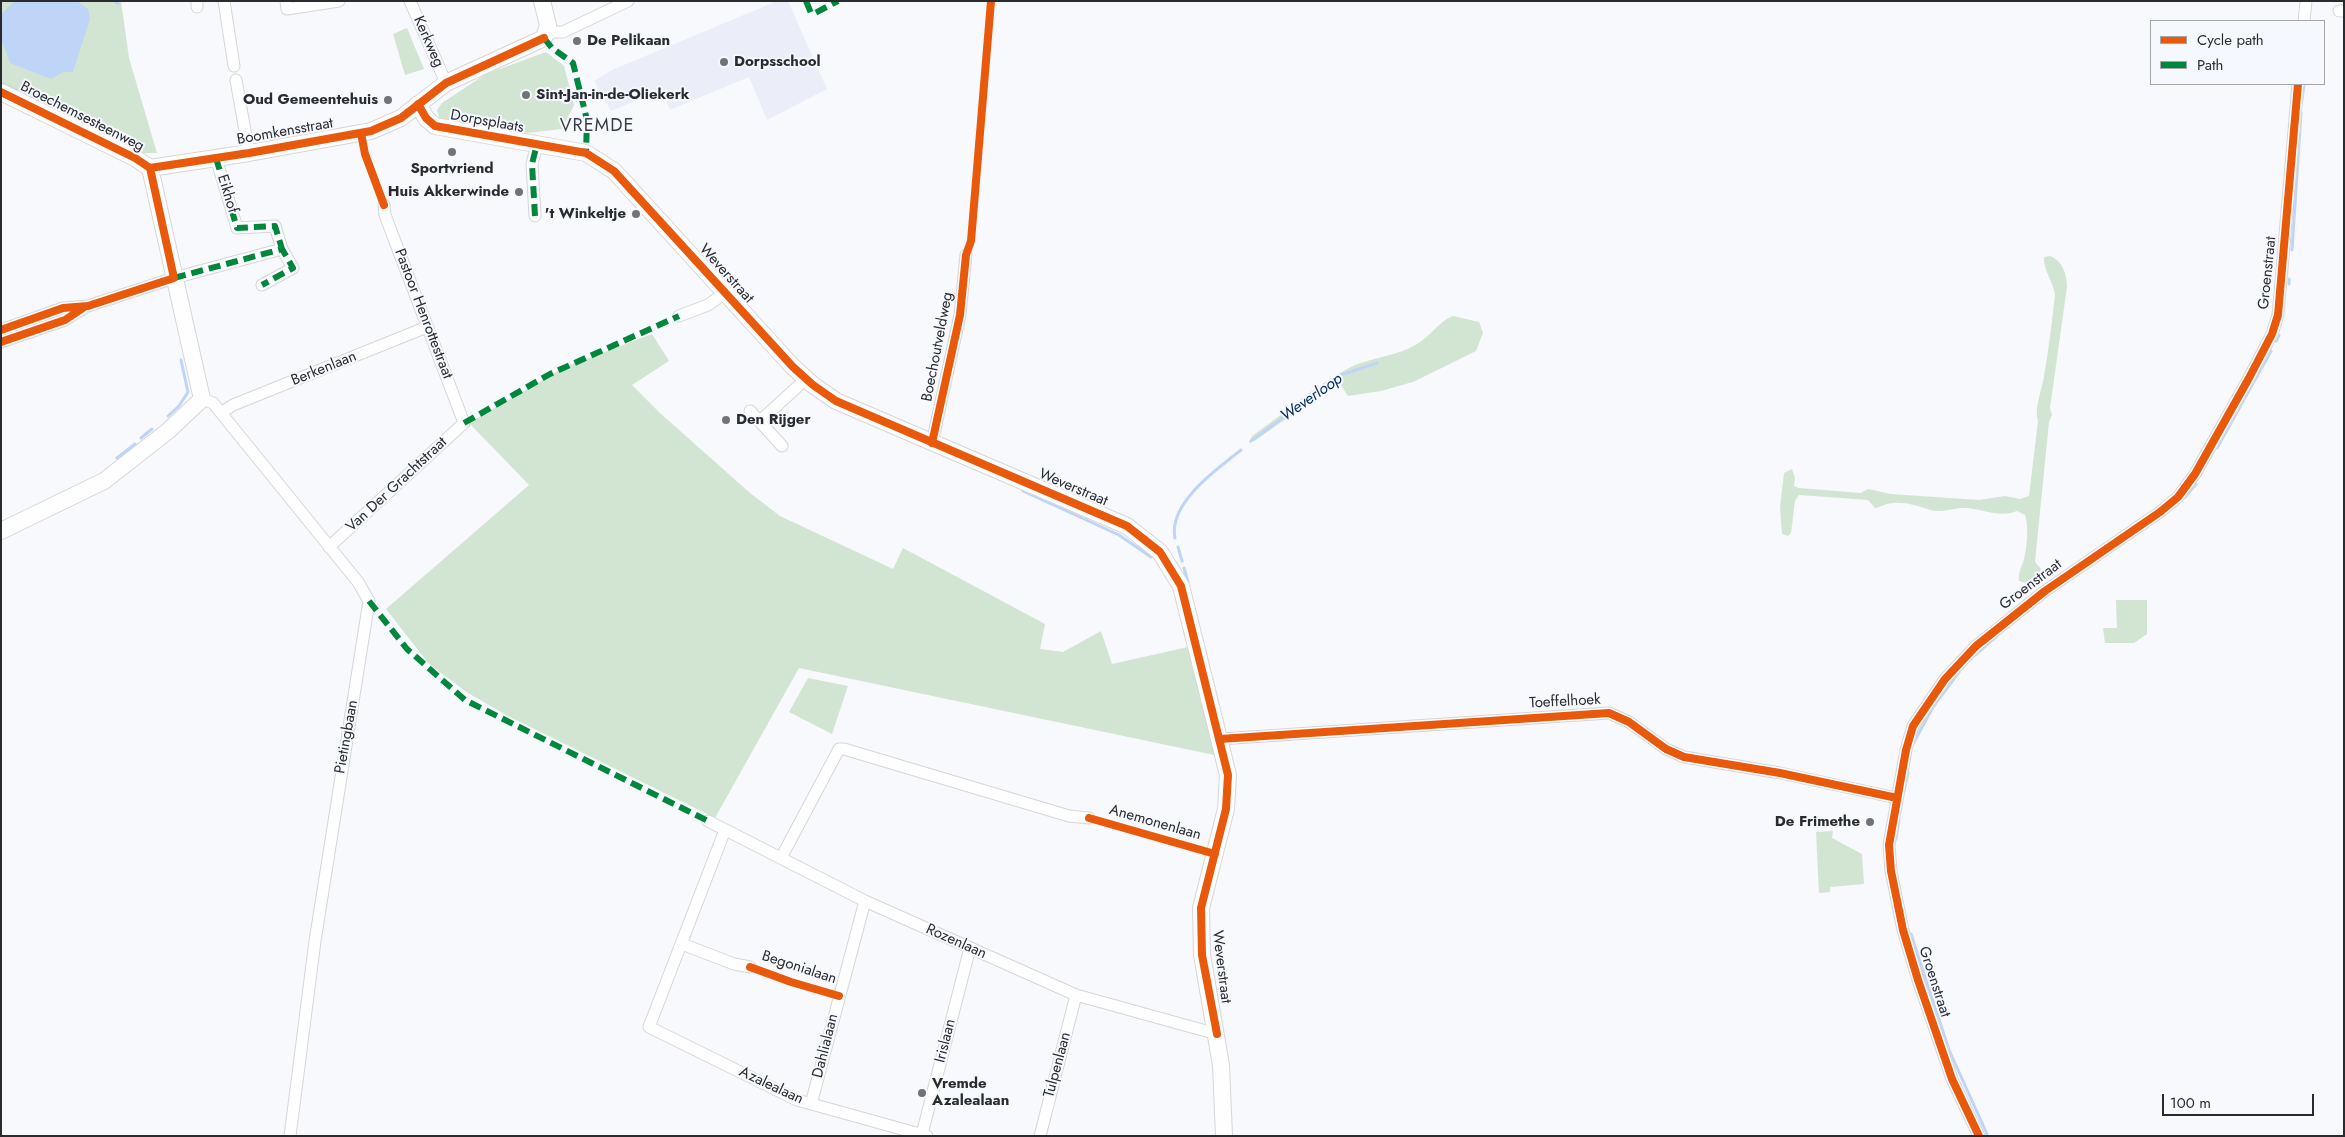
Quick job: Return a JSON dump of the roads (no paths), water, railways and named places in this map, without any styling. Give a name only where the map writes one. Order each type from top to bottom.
[{"type":"street","points":[[224,1],[234,66]]},
{"type":"street","points":[[286,1],[287,9],[339,1]]},
{"type":"street","name":"Kerkweg","points":[[410,1],[446,82]]},
{"type":"street","points":[[542,1],[548,25],[544,38]]},
{"type":"street","points":[[418,104],[446,82],[544,38],[552,32],[563,32],[628,1]]},
{"type":"street","points":[[2304,20],[2306,1]]},
{"type":"street","points":[[236,80],[248,153]]},
{"type":"street","name":"Groenstraat","points":[[1979,1136],[1952,1079],[1903,930],[1891,871],[1889,845],[1912,726],[1945,679],[1976,646],[2025,606],[2078,567],[2160,512],[2178,497],[2195,474],[2272,334],[2278,315],[2298,85]]},
{"type":"street","name":"Broechemsesteenweg","points":[[1,92],[135,158],[150,168]]},
{"type":"street","name":"Boomkensstraat","points":[[150,168],[371,131],[401,118],[418,104]]},
{"type":"street","name":"Dorpsplaats","points":[[418,104],[426,118],[435,126],[586,153]]},
{"type":"street","points":[[535,216],[532,164],[537,144]]},
{"type":"street","name":"Weverstraat","points":[[586,153],[614,171],[806,379],[836,400],[1127,526],[1146,539],[1160,552],[1181,586],[1228,775],[1228,793],[1201,908],[1202,955],[1217,1034],[1224,1136]]},
{"type":"street","name":"Eikhof","points":[[216,158],[237,228],[275,226],[282,250],[293,268],[262,284]]},
{"type":"street","points":[[1,531],[104,481],[168,431],[202,399],[150,168]]},
{"type":"street","name":"Pastoor Henrottestraat","points":[[384,205],[386,215],[464,423]]},
{"type":"street","points":[[1,342],[65,320],[88,306],[174,278],[282,250]]},
{"type":"street","name":"Boechoutveldweg","points":[[932,443],[960,315],[966,255]]},
{"type":"street","points":[[679,316],[708,305],[725,293]]},
{"type":"street","points":[[1,330],[63,308],[88,306]]},
{"type":"street","name":"Berkenlaan","points":[[221,413],[233,405],[428,327]]},
{"type":"street","points":[[760,421],[806,379]]},
{"type":"street","name":"Pietingbaan","points":[[202,399],[213,403],[358,582],[369,600],[315,940],[290,1136]]},
{"type":"street","points":[[750,411],[782,446]]},
{"type":"street","name":"Van Der Grachtstraat","points":[[329,547],[464,423]]},
{"type":"street","name":"Toeffelhoek","points":[[1220,739],[1609,713],[1629,722],[1666,749],[1684,757],[1780,773],[1897,798]]},
{"type":"street","name":"Anemonenlaan","points":[[781,858],[839,749],[1069,816],[1089,818]]},
{"type":"street","name":"Rozenlaan","points":[[708,821],[864,901],[1076,995],[1217,1034]]},
{"type":"street","points":[[682,944],[726,830]]},
{"type":"street","name":"Dahlialaan","points":[[811,1104],[864,901]]},
{"type":"street","name":"Begonialaan","points":[[682,944],[734,964],[750,967]]},
{"type":"street","name":"Azalealaan","points":[[682,944],[649,1027],[797,1100],[925,1135]]},
{"type":"street","name":"Irislaan","points":[[925,1135],[970,948]]},
{"type":"street","name":"Tulpenlaan","points":[[1040,1136],[1076,995]]},
{"type":"water","points":[[15,1],[77,1],[88,9],[90,19],[73,72],[63,72],[51,79],[10,63],[1,39],[1,14]]},
{"type":"waterway","points":[[114,1],[118,4]]},
{"type":"waterway","points":[[1,83],[75,118]]},
{"type":"waterway","points":[[2302,100],[2304,85]]},
{"type":"waterway","points":[[2292,250],[2301,113]]},
{"type":"waterway","points":[[2289,279],[2289,284]]},
{"type":"waterway","points":[[2276,341],[2279,335]]},
{"type":"waterway","points":[[2217,448],[2271,351]]},
{"type":"waterway","points":[[168,416],[179,406],[188,392],[181,360]]},
{"type":"waterway","name":"Weverloop","points":[[1251,441],[1341,375],[1377,363]]},
{"type":"waterway","points":[[141,438],[152,429]]},
{"type":"waterway","points":[[117,458],[135,444]]},
{"type":"waterway","name":"Weverloop","points":[[1175,538],[1175,525],[1179,512],[1186,500],[1208,477],[1241,450]]},
{"type":"waterway","points":[[2185,497],[2196,484]]},
{"type":"waterway","points":[[1023,491],[1119,535],[1151,557]]},
{"type":"waterway","name":"Weverloop","points":[[1178,547],[1182,561]]},
{"type":"waterway","name":"Weverloop","points":[[1184,568],[1188,582]]},
{"type":"waterway","points":[[1975,655],[1997,636]]},
{"type":"waterway","points":[[1914,742],[1933,707],[1959,672]]},
{"type":"waterway","points":[[1904,791],[1908,773]]},
{"type":"waterway","points":[[1896,839],[1899,820]]},
{"type":"waterway","points":[[1911,934],[1949,1050],[1987,1134]]},
{"type":"place","name":"De Pelikaan","points":[[577,41]]},
{"type":"place","name":"Dorpsschool","points":[[724,62]]},
{"type":"place","name":"Sint-Jan-in-de-Oliekerk","points":[[526,95]]},
{"type":"place","name":"Oud Gemeentehuis","points":[[388,100]]},
{"type":"place","name":"Sportvriend","points":[[452,152]]},
{"type":"place","name":"Huis Akkerwinde","points":[[519,192]]},
{"type":"place","name":"'t Winkeltje","points":[[636,214]]},
{"type":"place","name":"Den Rijger","points":[[726,420]]},
{"type":"place","name":"De Frimethe","points":[[1870,822]]},
{"type":"place","name":"Vremde Azalealaan","points":[[922,1093]]},
{"type":"district","name":"VREMDE","points":[[597,127]]}]
